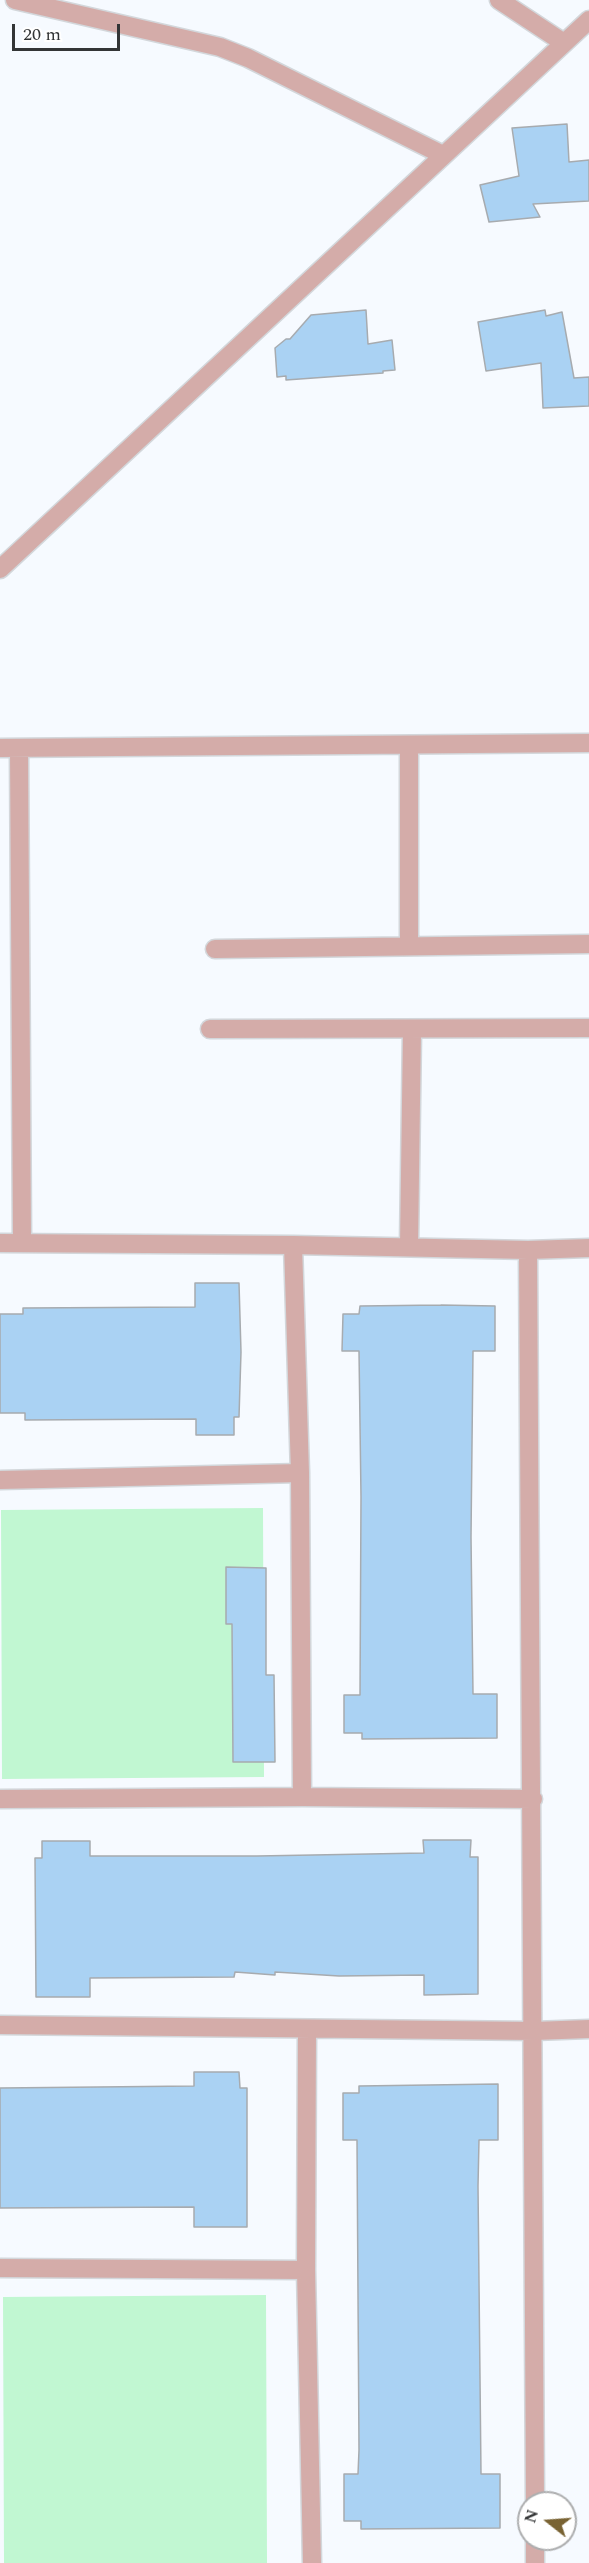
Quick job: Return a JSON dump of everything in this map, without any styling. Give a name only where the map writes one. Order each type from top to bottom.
[{"type":"street","points":[[15,0],[220,47],[248,58],[443,155]]},
{"type":"street","points":[[499,0],[564,43]]},
{"type":"street","points":[[0,569],[589,20]]},
{"type":"street","points":[[0,748],[589,743]]},
{"type":"street","points":[[409,745],[409,945]]},
{"type":"street","points":[[19,749],[22,1242]]},
{"type":"street","points":[[215,949],[589,944]]},
{"type":"street","points":[[210,1029],[589,1028]]},
{"type":"street","points":[[409,1246],[412,1030]]},
{"type":"street","points":[[0,1243],[409,1246],[528,1250],[589,1248]]},
{"type":"street","points":[[293,1245],[300,1473],[302,1797]]},
{"type":"street","points":[[528,1250],[533,1799],[535,2491]]},
{"type":"street","points":[[0,1480],[300,1473]]},
{"type":"street","points":[[0,1799],[302,1797],[533,1799]]},
{"type":"street","points":[[0,2025],[589,2030]]},
{"type":"street","points":[[307,2029],[306,2270],[312,2563]]},
{"type":"street","points":[[0,2268],[306,2270]]},
{"type":"green space","points":[[263,1508],[264,1777],[2,1779],[1,1510]]},
{"type":"green space","points":[[266,2295],[267,2563],[4,2563],[3,2297]]},
{"type":"building","points":[[567,124],[569,162],[589,160],[589,201],[533,204],[540,217],[489,222],[480,185],[519,176],[512,128]]},
{"type":"building","points":[[366,310],[368,344],[392,340],[395,370],[383,371],[383,373],[286,380],[286,376],[277,377],[275,348],[286,339],[290,339],[311,315]]},
{"type":"building","points":[[545,310],[546,316],[562,312],[574,378],[589,377],[589,406],[543,408],[541,363],[486,371],[478,322]]},
{"type":"building","points":[[195,1283],[239,1283],[241,1352],[239,1417],[234,1417],[234,1435],[196,1435],[196,1419],[25,1420],[25,1413],[0,1413],[0,1314],[23,1314],[23,1308],[195,1307]]},
{"type":"building","points":[[360,1306],[495,1306],[495,1351],[473,1351],[471,1537],[473,1694],[497,1694],[497,1738],[362,1739],[362,1733],[344,1733],[344,1695],[360,1695],[361,1497],[359,1351],[342,1351],[343,1314],[359,1314]]},
{"type":"building","points":[[226,1567],[266,1568],[266,1675],[274,1675],[275,1762],[233,1762],[232,1624],[226,1624]]},
{"type":"building","points":[[423,1840],[471,1840],[470,1857],[478,1857],[478,1994],[424,1995],[424,1975],[339,1976],[275,1972],[275,1975],[235,1972],[234,1977],[90,1978],[90,1997],[36,1997],[35,1858],[42,1858],[42,1841],[90,1841],[90,1856],[257,1856],[424,1853]]},
{"type":"building","points":[[194,2072],[239,2072],[240,2088],[247,2088],[247,2227],[194,2227],[194,2207],[0,2208],[0,2088],[194,2086]]},
{"type":"building","points":[[498,2084],[498,2140],[479,2140],[478,2186],[481,2474],[500,2474],[500,2528],[361,2529],[361,2521],[344,2521],[344,2474],[358,2474],[359,2450],[357,2140],[343,2140],[343,2093],[359,2093],[359,2086]]}]
